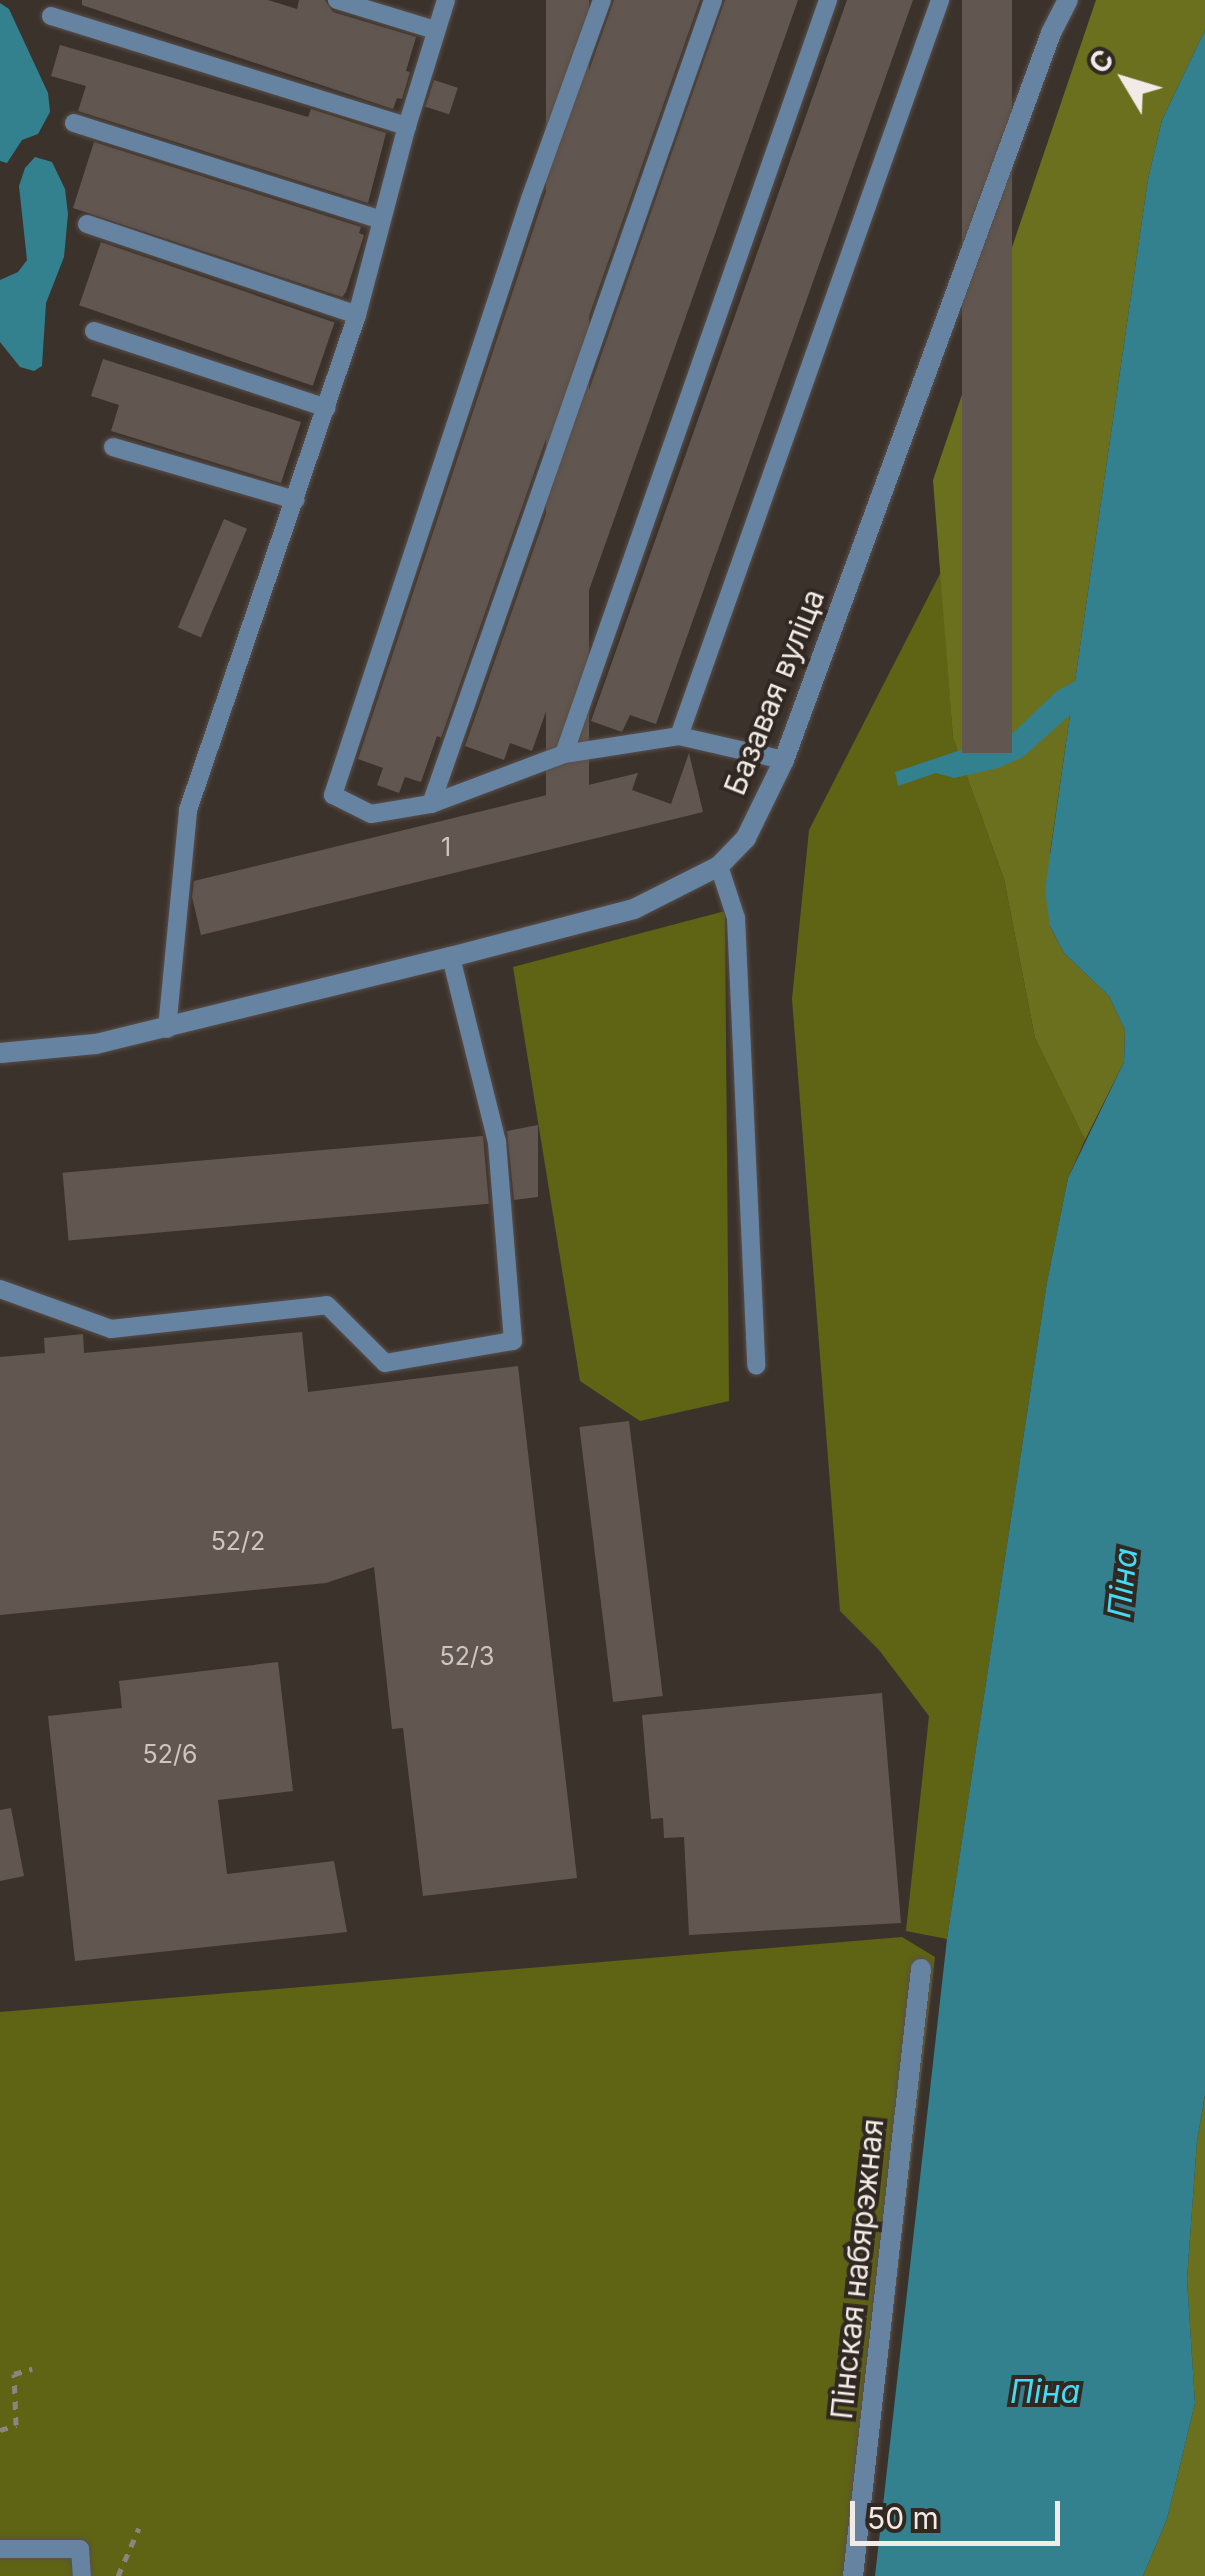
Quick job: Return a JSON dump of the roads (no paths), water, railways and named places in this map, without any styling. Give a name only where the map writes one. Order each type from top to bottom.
[{"type":"street","name":"Базавая вуліца","points":[[0,1053],[96,1044],[167,1029],[451,957],[634,909],[719,866],[746,838],[784,760],[1051,33],[1068,0]]},
{"type":"street","name":"Пінская набярэжная","points":[[852,2576],[921,1969]]},
{"type":"lane","points":[[337,0],[435,30]]},
{"type":"lane","points":[[167,1029],[188,810],[357,315],[407,126],[446,0]]},
{"type":"lane","points":[[602,0],[530,199],[332,795],[371,814],[431,804],[564,754],[680,736],[784,760]]},
{"type":"lane","points":[[431,804],[713,0]]},
{"type":"lane","points":[[564,754],[828,0]]},
{"type":"lane","points":[[680,736],[940,0]]},
{"type":"lane","points":[[51,16],[407,126]]},
{"type":"lane","points":[[74,124],[381,220]]},
{"type":"lane","points":[[87,224],[357,315]]},
{"type":"lane","points":[[94,331],[327,408]]},
{"type":"lane","points":[[113,446],[295,500]]},
{"type":"lane","points":[[719,866],[736,918],[756,1366]]},
{"type":"lane","points":[[0,1289],[110,1329],[328,1305],[385,1363],[513,1341],[497,1142],[451,957]]},
{"type":"lane","points":[[0,2549],[80,2549],[82,2576]]},
{"type":"water","points":[[0,3],[9,9],[48,93],[50,112],[38,134],[22,140],[7,163],[0,161]]},
{"type":"water","name":"Піна","points":[[1205,30],[1205,2095],[1197,2141],[1187,2279],[1195,2403],[1167,2519],[1143,2576],[875,2576],[947,1939],[1047,1282],[1068,1178],[1124,1062],[1125,1030],[1109,996],[1064,953],[1050,926],[1045,890],[1070,715],[1023,757],[998,768],[954,778],[936,773],[898,786],[895,772],[1014,732],[1057,691],[1075,681],[1148,179],[1162,120]]},
{"type":"water","points":[[35,157],[52,162],[65,189],[68,214],[64,257],[46,303],[42,366],[34,371],[20,367],[0,342],[0,280],[18,272],[27,260],[19,186],[25,168]]}]
